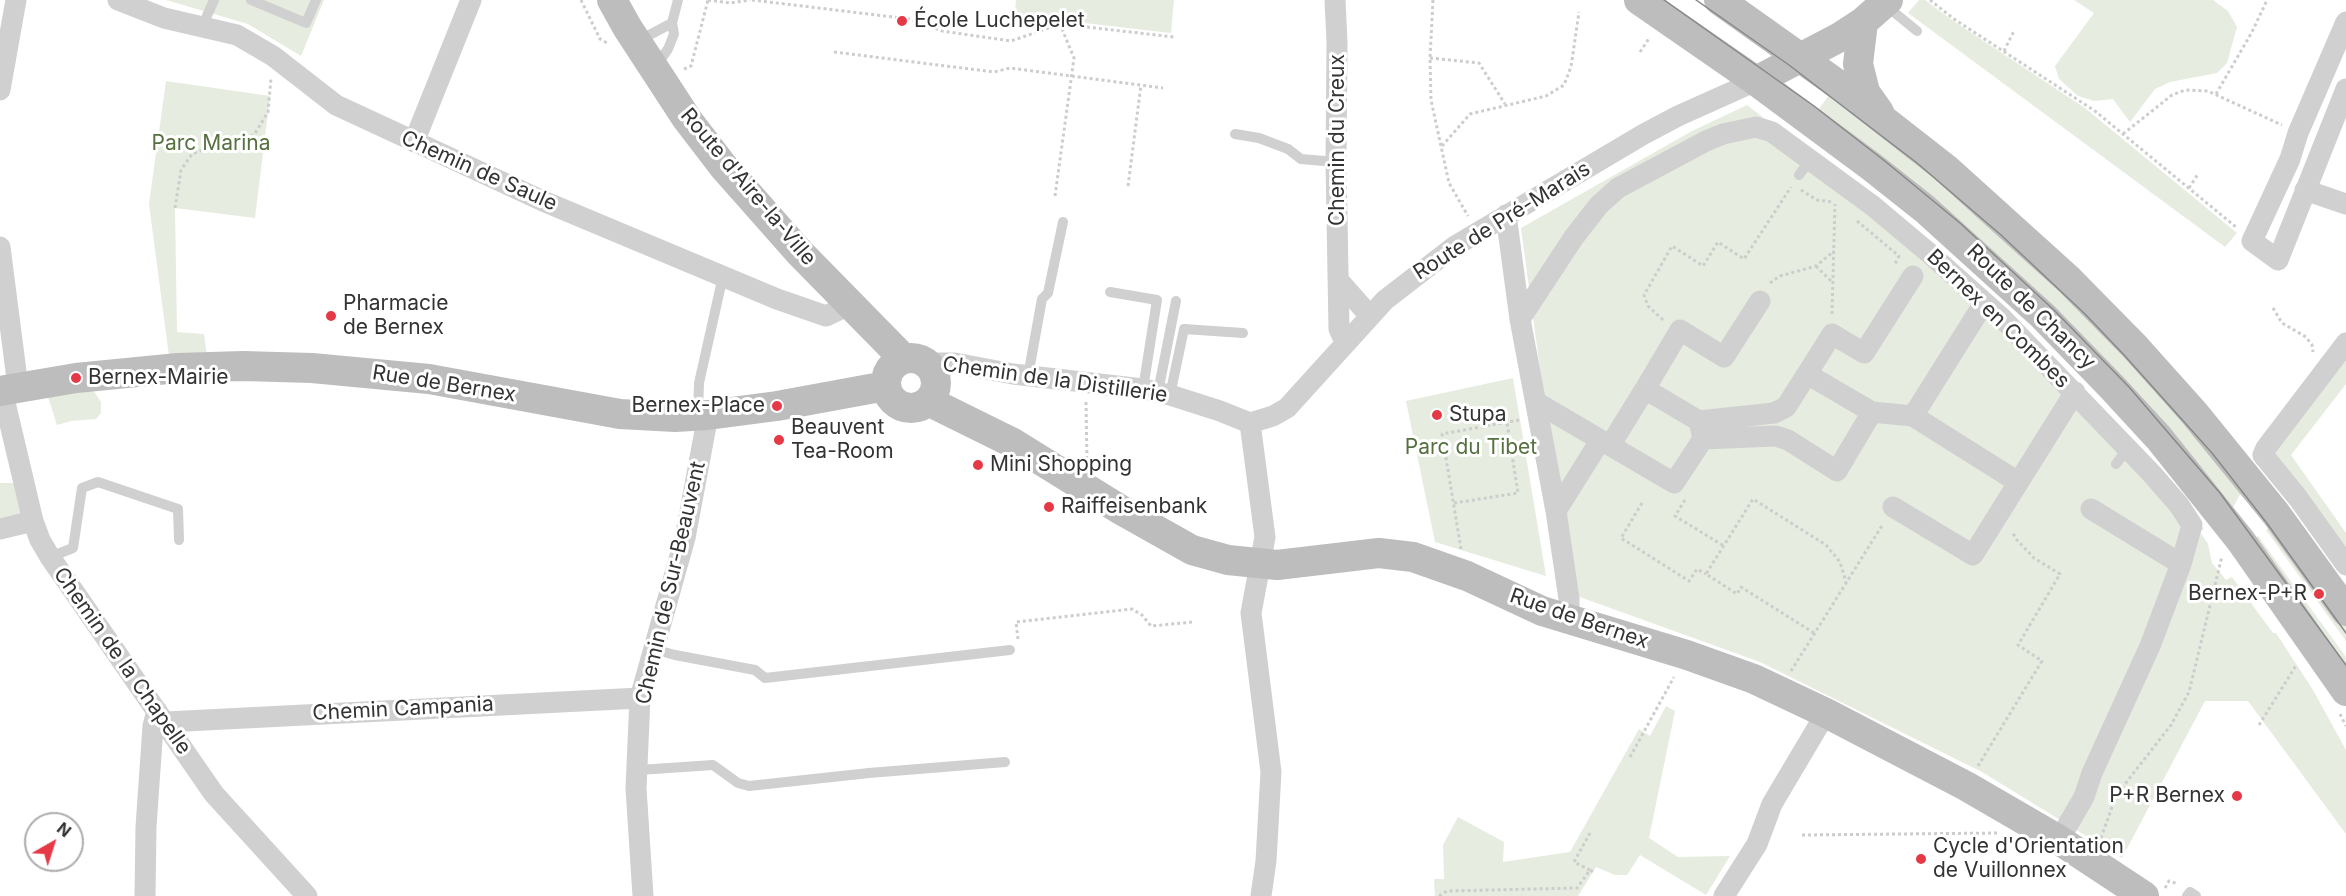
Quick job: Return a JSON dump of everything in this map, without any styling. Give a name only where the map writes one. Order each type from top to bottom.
[{"type":"street","points":[[0,90],[16,0]]},
{"type":"street","points":[[414,142],[471,0]]},
{"type":"street","name":"Route d'Aire-la-Ville","points":[[612,0],[687,119],[723,166],[800,253],[851,304],[915,361]]},
{"type":"street","name":"Chemin du Creux","points":[[1335,0],[1339,329],[1345,342]]},
{"type":"street","name":"Route de Chancy","points":[[1640,0],[1756,81],[1925,209],[2008,283],[2112,387],[2159,438],[2231,528],[2346,691]]},
{"type":"street","name":"Route de Chancy","points":[[1719,0],[1802,58],[1884,120],[1945,168],[2028,242],[2134,346],[2226,451],[2276,514],[2346,611]]},
{"type":"street","name":"Chemin de Saule","points":[[132,2],[164,18],[237,35],[273,56],[336,105],[543,201],[820,315],[830,315],[851,304]]},
{"type":"street","points":[[1756,81],[1840,37],[1878,9]]},
{"type":"street","points":[[1878,9],[1858,64],[1865,92],[1884,120]]},
{"type":"street","points":[[2346,22],[2298,132],[2290,159],[2252,241],[2278,260],[2346,89]]},
{"type":"street","name":"Route de Pré-Marais","points":[[1250,423],[1273,416],[1287,408],[1369,315],[1419,272],[1477,232],[1678,116],[1756,81]]},
{"type":"street","name":"Bernex en Combes","points":[[1520,319],[1574,237],[1599,205],[1618,188],[1668,160],[1724,134],[1756,127],[1772,132],[1804,168],[1873,206],[1984,303],[2075,392],[2122,457],[2179,505],[2192,525],[2181,564],[2150,646],[2092,773],[2084,797],[2059,840]]},
{"type":"street","points":[[2305,190],[2346,204]]},
{"type":"street","points":[[1506,215],[1520,319],[1556,511],[1569,599],[1569,620]]},
{"type":"street","name":"Chemin de la Chapelle","points":[[0,247],[7,389],[33,521],[40,540],[214,794],[307,896]]},
{"type":"street","points":[[1537,410],[1605,443],[1674,483],[1701,430],[1774,413],[1786,407],[1832,334],[1864,353],[1913,276]]},
{"type":"street","points":[[1339,281],[1369,315]]},
{"type":"street","points":[[1556,511],[1645,389],[1680,330],[1724,357],[1760,301]]},
{"type":"street","points":[[1912,416],[1984,303]]},
{"type":"street","points":[[2346,343],[2263,455],[2298,498],[2346,565]]},
{"type":"street","points":[[915,361],[933,372],[936,382],[934,393],[928,401],[917,407],[905,407],[894,401],[886,386],[888,372],[892,366],[915,361]]},
{"type":"street","name":"Chemin de la Distillerie","points":[[915,361],[955,363],[1028,376],[1157,392],[1220,411],[1250,423]]},
{"type":"street","name":"Rue de Bernex","points":[[7,389],[106,375],[178,368],[243,366],[312,368],[429,379],[630,415],[703,415],[813,400],[886,386]]},
{"type":"street","points":[[1807,374],[1872,412],[1912,416],[2018,482]]},
{"type":"street","points":[[1645,389],[1701,430],[1776,436],[1788,440],[1837,471],[1872,412]]},
{"type":"street","points":[[1893,507],[1973,555],[2075,392]]},
{"type":"street","name":"Rue de Bernex","points":[[928,401],[1013,442],[1177,543],[1206,554],[1261,564],[1295,564],[1379,553],[1399,555],[1447,567],[1530,606],[1569,620],[1724,668],[1826,713],[1966,786],[2154,892]]},
{"type":"street","name":"Chemin de Sur-Beauvent","points":[[643,896],[636,788],[639,770],[640,698],[685,538],[703,415]]},
{"type":"street","points":[[1250,423],[1265,537],[1251,613],[1270,772],[1262,896]]},
{"type":"street","points":[[2091,509],[2181,564]]},
{"type":"street","points":[[0,529],[33,521]]},
{"type":"street","name":"Chemin Campania","points":[[161,717],[640,698]]},
{"type":"street","points":[[1724,896],[1757,844],[1772,804],[1826,713]]},
{"type":"street","points":[[145,896],[146,827],[153,726],[161,717]]},
{"type":"lane","points":[[202,27],[214,0]]},
{"type":"lane","points":[[251,0],[306,23],[315,0]]},
{"type":"lane","points":[[657,73],[674,34],[672,23],[678,0]]},
{"type":"lane","points":[[1878,9],[1917,31]]},
{"type":"lane","points":[[638,41],[672,23]]},
{"type":"lane","points":[[1235,134],[1259,138],[1288,149],[1301,159],[1336,162]]},
{"type":"lane","points":[[1028,376],[1042,299],[1048,293],[1063,222]]},
{"type":"lane","points":[[703,415],[699,383],[723,276]]},
{"type":"lane","points":[[1110,292],[1157,300],[1157,392]]},
{"type":"lane","points":[[1157,392],[1176,301]]},
{"type":"lane","points":[[1157,392],[1184,329],[1243,333]]},
{"type":"lane","points":[[50,557],[73,548],[82,488],[98,482],[178,509],[179,540]]},
{"type":"lane","points":[[653,649],[755,670],[765,678],[1010,650]]},
{"type":"lane","points":[[639,770],[713,765],[738,783],[748,786],[1005,762]]},
{"type":"path","points":[[657,73],[691,66],[708,0],[730,3],[751,0],[910,19],[942,31],[1011,41],[1060,24],[1174,37]]},
{"type":"path","points":[[1433,0],[1430,58],[1431,100],[1449,183],[1477,232]]},
{"type":"path","points":[[1929,0],[1954,19],[2095,111],[2252,241]]},
{"type":"path","points":[[2216,94],[2252,32],[2267,0]]},
{"type":"path","points":[[1442,146],[1470,114],[1546,96],[1564,85],[1571,67],[1579,12]]},
{"type":"path","points":[[1055,196],[1074,58],[1060,24]]},
{"type":"path","points":[[1640,52],[1654,31]]},
{"type":"path","points":[[2004,51],[2014,31]]},
{"type":"path","points":[[834,52],[994,72],[1010,68],[1163,88]]},
{"type":"path","points":[[1430,58],[1479,63],[1505,104]]},
{"type":"path","points":[[1128,186],[1141,85]]},
{"type":"path","points":[[2123,134],[2172,95],[2186,90],[2216,94],[2298,132]]},
{"type":"path","points":[[175,208],[181,170],[192,154],[208,148],[223,148],[254,135],[268,112],[270,96]]},
{"type":"path","points":[[2189,189],[2198,174]]},
{"type":"path","points":[[1680,330],[1658,316],[1648,306],[1644,294],[1672,246],[1703,266],[1718,242],[1744,259],[1792,185],[1817,200],[1835,202],[1844,210]]},
{"type":"path","points":[[1832,334],[1835,212]]},
{"type":"path","points":[[1853,218],[1899,256],[1895,264],[1913,276]]},
{"type":"path","points":[[1760,301],[1770,283],[1780,276],[1816,266],[1834,251]]},
{"type":"path","points":[[1816,266],[1832,282]]},
{"type":"path","points":[[2273,308],[2282,323],[2306,337],[2312,345],[2316,371],[2320,376]]},
{"type":"path","points":[[1085,383],[1087,469]]},
{"type":"path","points":[[1461,550],[1442,434],[1507,423],[1537,410]]},
{"type":"path","points":[[1454,503],[1518,493],[1507,423]]},
{"type":"path","points":[[1674,483],[1689,493],[1675,516],[1724,546]]},
{"type":"path","points":[[1706,574],[1753,499],[1826,545],[1840,562],[1846,582]]},
{"type":"path","points":[[1642,503],[1621,538],[1689,581],[1697,569],[1737,594],[1741,587],[1814,633]]},
{"type":"path","points":[[1787,677],[1893,507]]},
{"type":"path","points":[[1974,772],[2042,661],[2018,645],[2060,574],[2034,558],[2016,539],[2001,510]]},
{"type":"path","points":[[2098,846],[2112,807],[2125,784],[2171,725],[2189,692],[2222,555]]},
{"type":"path","points":[[1010,650],[1019,648],[1016,622],[1132,609],[1142,615],[1151,626],[1193,622]]},
{"type":"path","points":[[2259,725],[2298,663]]},
{"type":"path","points":[[1630,757],[1674,677]]},
{"type":"path","points":[[1590,833],[1574,862],[1595,873]]},
{"type":"path","points":[[1802,835],[2000,833]]},
{"type":"path","points":[[1439,896],[1447,891],[1462,890],[1577,888],[1590,870]]},
{"type":"path","points":[[2154,892],[2169,881],[2188,892]]},
{"type":"path","points":[[1462,890],[1462,896]]},
{"type":"path","points":[[1524,890],[1527,896]]},
{"type":"green space","points":[[166,0],[324,0],[301,56],[248,24]]},
{"type":"green space","points":[[1016,0],[1174,0],[1171,33],[1015,15]]},
{"type":"green space","points":[[1919,0],[1925,0],[2085,108],[2237,233],[2225,247],[1908,13]]},
{"type":"green space","points":[[2074,0],[2213,0],[2228,11],[2237,27],[2227,63],[2217,73],[2170,82],[2155,89],[2130,122],[2113,99],[2094,101],[2078,96],[2059,79],[2055,66],[2094,13]]},
{"type":"green space","name":"Parc Marina","points":[[166,81],[270,96],[255,218],[175,208],[177,332],[204,334],[207,356],[169,356],[149,204]]},
{"type":"green space","points":[[1832,91],[2058,282],[2244,487],[2230,513],[1816,113]]},
{"type":"green space","points":[[1747,105],[1816,158],[1819,153],[1912,228],[2148,460],[2204,529],[2200,532],[2208,544],[2212,563],[2226,580],[2232,577],[2273,633],[2276,633],[2313,690],[2346,750],[2346,834],[2248,701],[2205,701],[2122,858],[1982,772],[1760,662],[1577,596],[1542,384],[1521,228],[1692,131]]},
{"type":"green space","points":[[2346,353],[2346,384],[2291,455],[2346,533],[2346,552],[2270,448]]},
{"type":"green space","name":"Parc du Tibet","points":[[1513,378],[1546,576],[1435,542],[1406,401]]},
{"type":"green space","points":[[93,390],[101,402],[101,413],[96,419],[71,421],[57,425],[47,394]]},
{"type":"green space","points":[[0,483],[20,483],[28,515],[0,526]]},
{"type":"green space","points":[[2273,525],[2346,626],[2346,641],[2266,530]]},
{"type":"green space","points":[[2258,536],[2346,657],[2346,673],[2251,541]]},
{"type":"green space","points":[[1666,706],[1675,711],[1649,838],[1678,857],[1730,856],[1706,895],[1640,855],[1627,875],[1615,875],[1596,867],[1578,896],[1435,896],[1434,879],[1444,879],[1443,845],[1458,817],[1504,842],[1503,862],[1570,852],[1639,729],[1650,736]]},
{"type":"tram line","points":[[1664,0],[1814,106],[1886,162],[1960,223],[2055,311],[2129,387],[2220,493],[2346,665]]},
{"type":"tram line","points":[[1696,0],[1789,65],[1917,163],[2001,235],[2085,314],[2212,453],[2266,522],[2346,633]]},
{"type":"place","name":"École Luchepelet","points":[[902,21]]},
{"type":"place","name":"Pharmacie de Bernex","points":[[331,316]]},
{"type":"place","name":"Bernex-Mairie","points":[[76,378]]},
{"type":"place","name":"Bernex-Place","points":[[777,406]]},
{"type":"place","name":"Stupa","points":[[1437,415]]},
{"type":"place","name":"Beauvent Tea-Room","points":[[779,440]]},
{"type":"place","name":"Mini Shopping","points":[[978,465]]},
{"type":"place","name":"Raiffeisenbank","points":[[1049,507]]},
{"type":"place","name":"Bernex-P+R","points":[[2319,594]]},
{"type":"place","name":"P+R Bernex","points":[[2237,796]]},
{"type":"place","name":"Cycle d'Orientation de Vuillonnex","points":[[1921,859]]}]
